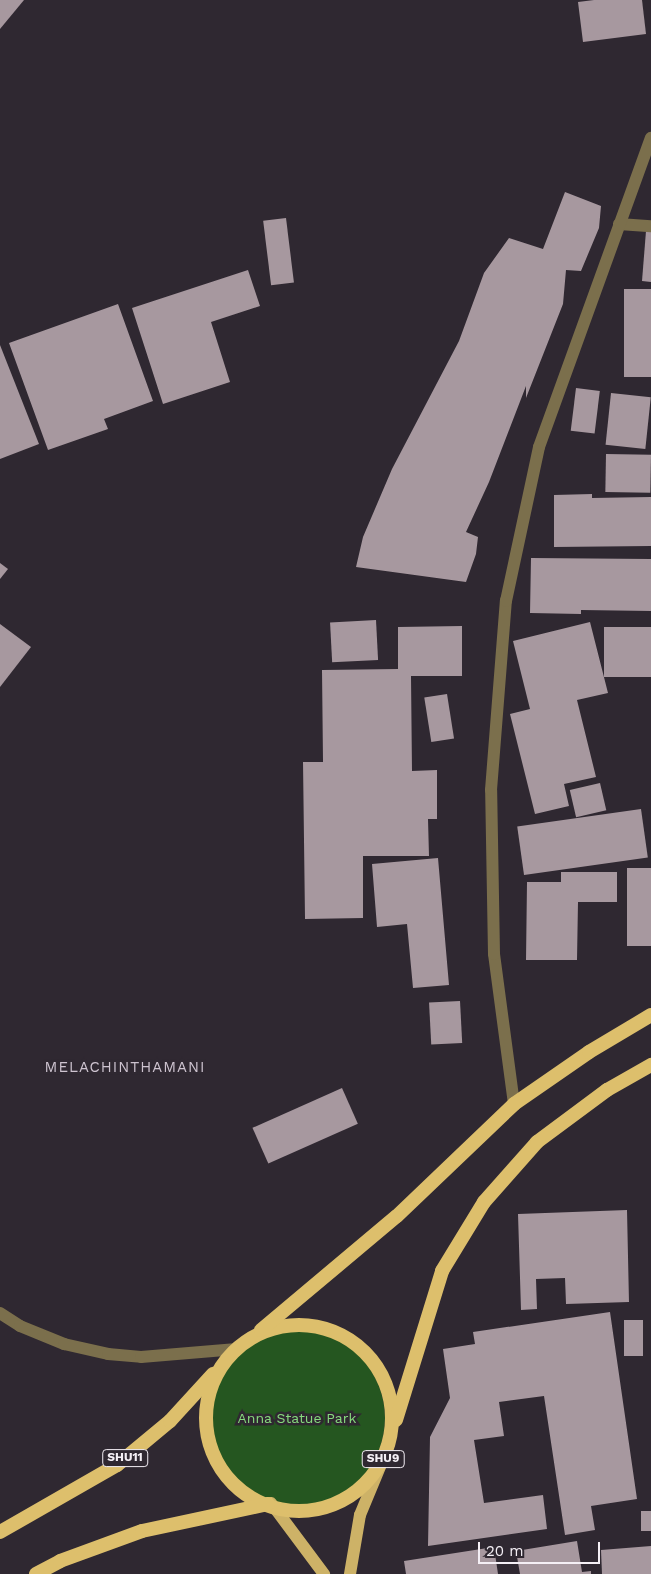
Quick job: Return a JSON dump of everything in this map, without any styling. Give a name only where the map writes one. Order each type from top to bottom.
[{"type":"highway","name":"SHU9","points":[[651,1015],[589,1052],[514,1104],[397,1216],[233,1353],[215,1378],[207,1400],[206,1424],[210,1447],[220,1469],[235,1487],[254,1500],[308,1512],[338,1504],[363,1487],[382,1462],[442,1271],[484,1202],[537,1142],[607,1090],[651,1065]]},
{"type":"highway","name":"SHU9","points":[[250,1339],[278,1328],[309,1326],[338,1334],[364,1350],[381,1374],[392,1403],[392,1432]]},
{"type":"highway","name":"SHU11","points":[[0,1532],[117,1465],[170,1421],[233,1353]]},
{"type":"highway","points":[[36,1574],[60,1561],[142,1531],[271,1503]]},
{"type":"main road","name":"SHU9","points":[[350,1574],[360,1515],[382,1462]]},
{"type":"main road","points":[[271,1503],[324,1574]]},
{"type":"street","points":[[514,1104],[494,954],[490,790],[506,600],[539,447],[619,224],[647,159],[651,138]]},
{"type":"street","points":[[619,224],[651,226]]},
{"type":"street","points":[[0,1313],[20,1326],[64,1344],[108,1354],[141,1357],[233,1353]]},
{"type":"green space","name":"Anna Statue Park","points":[[288,1330],[306,1330],[339,1340],[365,1362],[375,1376],[381,1392],[385,1418],[381,1444],[375,1460],[353,1486],[339,1496],[323,1502],[306,1506],[288,1506],[255,1496],[229,1474],[219,1460],[213,1444],[209,1427],[209,1409],[219,1376],[241,1350],[255,1340],[271,1334]]},
{"type":"building","points":[[0,0],[24,0],[0,29]]},
{"type":"building","points":[[642,0],[646,34],[583,42],[578,2]]},
{"type":"building","points":[[565,192],[601,206],[599,228],[581,271],[566,270],[563,304],[526,398],[526,386],[489,482],[466,532],[478,537],[476,554],[466,582],[356,567],[363,537],[392,469],[459,341],[484,273],[509,238],[543,249]]},
{"type":"building","points":[[286,218],[294,283],[271,285],[263,221]]},
{"type":"building","points":[[646,231],[651,231],[651,282],[642,281]]},
{"type":"building","points":[[248,270],[260,306],[211,322],[230,382],[163,404],[132,308]]},
{"type":"building","points":[[624,289],[651,289],[651,377],[624,377]]},
{"type":"building","points":[[118,304],[153,401],[104,419],[108,429],[48,450],[9,343]]},
{"type":"building","points":[[0,345],[39,444],[0,459]]},
{"type":"building","points":[[576,388],[600,391],[595,434],[571,431]]},
{"type":"building","points":[[611,393],[651,397],[645,449],[606,445]]},
{"type":"building","points":[[606,454],[651,455],[650,493],[605,492]]},
{"type":"building","points":[[592,494],[592,498],[651,497],[651,546],[554,547],[554,495]]},
{"type":"building","points":[[531,558],[651,559],[651,611],[581,610],[581,614],[530,613]]},
{"type":"building","points":[[0,563],[8,569],[0,579]]},
{"type":"building","points":[[376,620],[378,660],[332,662],[330,622]]},
{"type":"building","points":[[590,622],[608,693],[577,700],[596,777],[564,784],[569,806],[535,814],[510,714],[530,709],[513,641]]},
{"type":"building","points":[[0,624],[31,647],[0,687]]},
{"type":"building","points":[[462,626],[462,676],[411,676],[412,771],[437,770],[437,819],[428,819],[429,856],[363,856],[363,918],[305,919],[303,762],[323,762],[322,670],[398,669],[398,627]]},
{"type":"building","points":[[604,627],[651,627],[651,677],[604,677]]},
{"type":"building","points":[[447,694],[454,738],[431,742],[424,698]]},
{"type":"building","points":[[600,783],[606,810],[576,817],[570,790]]},
{"type":"building","points":[[641,809],[648,858],[524,875],[517,826]]},
{"type":"building","points":[[438,858],[449,985],[413,988],[407,924],[377,927],[372,864]]},
{"type":"building","points":[[627,868],[651,868],[651,946],[627,946]]},
{"type":"building","points":[[561,872],[617,872],[617,902],[578,902],[577,960],[526,960],[527,882],[561,882]]},
{"type":"building","points":[[460,1001],[462,1043],[431,1045],[429,1003]]},
{"type":"building","points":[[342,1088],[358,1124],[268,1163],[252,1128]]},
{"type":"building","points":[[627,1210],[629,1302],[566,1304],[565,1278],[536,1279],[537,1309],[521,1310],[518,1214]]},
{"type":"building","points":[[610,1312],[637,1499],[591,1506],[595,1530],[565,1535],[544,1396],[499,1402],[504,1436],[474,1440],[484,1503],[543,1495],[547,1529],[428,1546],[430,1437],[450,1398],[443,1349],[475,1344],[473,1332]]},
{"type":"building","points":[[624,1320],[643,1320],[643,1356],[624,1356]]},
{"type":"building","points":[[641,1511],[651,1511],[651,1531],[641,1531]]},
{"type":"building","points":[[577,1541],[582,1572],[591,1571],[591,1574],[520,1574],[516,1551]]},
{"type":"building","points":[[651,1546],[651,1574],[602,1574],[601,1550]]},
{"type":"building","points":[[494,1547],[498,1574],[406,1574],[404,1561]]},
{"type":"district","name":"MELACHINTHAMANI","points":[[125,1068]]}]
